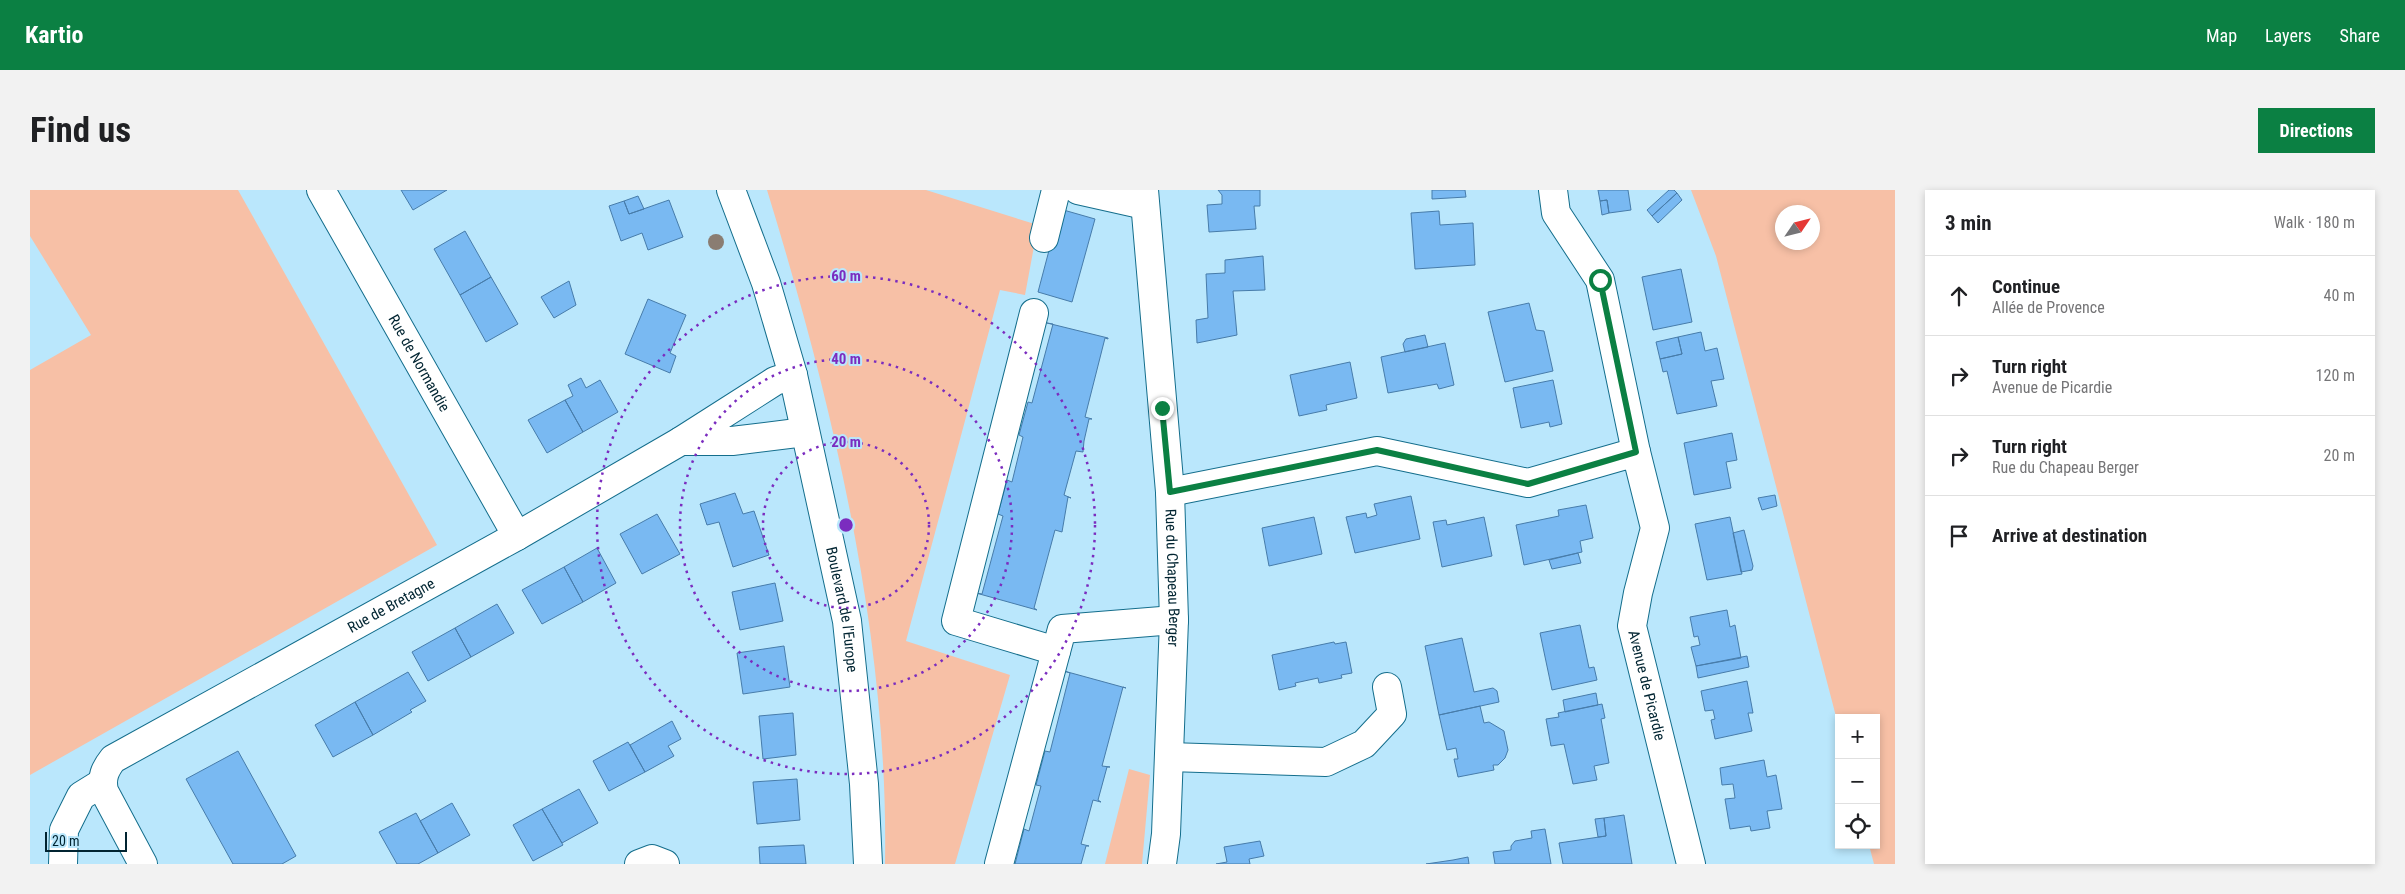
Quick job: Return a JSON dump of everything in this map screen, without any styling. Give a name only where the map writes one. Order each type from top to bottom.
[{"type":"street","name":"Rue de Normandie","points":[[321,190],[517,536]]},
{"type":"street","name":"Boulevard de l'Europe","points":[[732,190],[766,283],[793,375],[847,621],[864,784],[868,864]]},
{"type":"street","points":[[1044,238],[1056,190]]},
{"type":"street","points":[[1078,190],[1145,198]]},
{"type":"street","name":"Avenue de Picardie","points":[[1553,190],[1556,213],[1600,280],[1636,452],[1655,528],[1638,593],[1632,626],[1691,864]]},
{"type":"street","name":"Rue du Chapeau Berger","points":[[1145,198],[1170,492],[1174,620],[1169,757],[1162,864]]},
{"type":"street","points":[[1034,313],[956,621],[1056,651]]},
{"type":"street","name":"Rue de Bretagne","points":[[62,864],[64,830],[81,796],[103,778],[114,759],[517,536],[681,441],[775,381],[793,375]]},
{"type":"street","points":[[681,441],[732,441],[783,437],[805,432]]},
{"type":"street","points":[[1170,492],[1377,450],[1528,484],[1636,452]]},
{"type":"street","points":[[999,864],[1062,628],[1174,620]]},
{"type":"street","points":[[1169,757],[1326,762],[1364,744],[1392,714],[1388,687]]},
{"type":"street","points":[[103,778],[104,791],[143,864]]},
{"type":"street","points":[[639,864],[652,860],[665,864]]},
{"type":"shaded area","points":[[30,190],[238,190],[437,545],[30,775],[30,370],[91,335],[30,236]]},
{"type":"shaded area","points":[[767,190],[926,190],[1038,225],[1025,295],[1000,290],[906,641],[1010,675],[955,864],[885,864],[884,779],[878,694],[867,608],[852,523],[814,354]]},
{"type":"shaded area","points":[[1691,190],[1895,190],[1895,864],[1874,864],[1870,849],[1880,849],[1880,714],[1835,714],[1716,256]]},
{"type":"shaded area","points":[[1129,769],[1150,775],[1142,864],[1105,864]]},
{"type":"building","points":[[401,190],[447,190],[413,210]]},
{"type":"building","points":[[1218,190],[1260,190],[1260,206],[1254,206],[1256,229],[1209,232],[1207,205],[1222,204],[1222,195]]},
{"type":"building","points":[[1432,190],[1465,190],[1466,197],[1432,199]]},
{"type":"building","points":[[1598,190],[1628,190],[1631,210],[1609,213],[1607,200],[1600,201]]},
{"type":"building","points":[[1669,190],[1674,190],[1677,193],[1652,216],[1647,210]]},
{"type":"building","points":[[1677,193],[1682,200],[1658,223],[1652,216]]},
{"type":"building","points":[[638,196],[644,209],[629,214],[624,201]]},
{"type":"building","points":[[669,200],[683,237],[648,250],[642,233],[621,241],[609,206],[624,201],[629,214]]},
{"type":"building","points":[[1607,200],[1609,213],[1602,215],[1600,201]]},
{"type":"building","points":[[1060,209],[1095,219],[1072,302],[1038,292]]},
{"type":"building","points":[[1439,211],[1440,225],[1473,223],[1475,265],[1415,269],[1411,213]]},
{"type":"building","points":[[465,231],[491,277],[460,295],[434,249]]},
{"type":"building","points":[[1263,256],[1265,290],[1233,291],[1237,335],[1197,343],[1196,320],[1208,318],[1206,274],[1225,273],[1225,260]]},
{"type":"building","points":[[1681,269],[1692,322],[1653,330],[1642,277]]},
{"type":"building","points":[[491,277],[518,324],[486,342],[460,295]]},
{"type":"building","points":[[569,281],[576,305],[554,318],[541,297]]},
{"type":"building","points":[[648,299],[686,315],[670,353],[676,356],[670,373],[625,354]]},
{"type":"building","points":[[1529,303],[1536,330],[1544,331],[1553,371],[1505,382],[1488,312]]},
{"type":"building","points":[[1053,324],[1108,338],[1108,339],[1105,338],[1085,417],[1092,419],[1089,419],[1083,452],[1076,451],[1064,495],[1071,498],[1068,497],[1062,532],[1055,530],[1034,608],[1037,610],[976,593],[982,594],[1003,516],[998,514],[1007,480],[1012,482],[1023,437],[1019,435],[1028,402],[1032,403]]},
{"type":"building","points":[[1701,332],[1705,351],[1717,348],[1724,379],[1711,381],[1717,406],[1677,414],[1667,371],[1663,372],[1660,359],[1682,354],[1678,337]]},
{"type":"building","points":[[1425,335],[1428,347],[1405,352],[1403,344],[1406,339]]},
{"type":"building","points":[[1678,337],[1682,354],[1660,359],[1656,342]]},
{"type":"building","points":[[1445,343],[1454,385],[1439,389],[1437,384],[1388,393],[1381,357]]},
{"type":"building","points":[[1350,362],[1357,398],[1326,405],[1327,410],[1299,416],[1290,375]]},
{"type":"building","points":[[581,378],[586,388],[600,380],[618,412],[583,432],[565,400],[573,396],[568,385]]},
{"type":"building","points":[[1553,380],[1562,424],[1550,427],[1549,422],[1521,428],[1513,388]]},
{"type":"building","points":[[565,400],[583,432],[547,453],[528,420]]},
{"type":"building","points":[[1732,433],[1737,460],[1726,462],[1731,488],[1694,495],[1684,443]]},
{"type":"building","points":[[735,493],[743,514],[754,511],[769,555],[733,567],[719,522],[707,525],[700,504]]},
{"type":"building","points":[[1775,495],[1777,506],[1762,510],[1758,498]]},
{"type":"building","points":[[1411,496],[1420,539],[1355,553],[1346,517],[1366,513],[1367,518],[1377,515],[1374,504]]},
{"type":"building","points":[[1586,505],[1593,538],[1580,541],[1582,552],[1524,565],[1516,525],[1559,516],[1558,510]]},
{"type":"building","points":[[657,514],[680,554],[642,574],[620,534]]},
{"type":"building","points":[[1314,517],[1322,554],[1269,566],[1262,528]]},
{"type":"building","points":[[1484,517],[1492,556],[1442,567],[1433,522],[1446,520],[1447,525]]},
{"type":"building","points":[[1730,517],[1742,574],[1707,580],[1695,524]]},
{"type":"building","points":[[1744,530],[1753,566],[1752,570],[1741,572],[1733,533]]},
{"type":"building","points":[[597,548],[616,583],[583,602],[564,567]]},
{"type":"building","points":[[1578,553],[1581,563],[1552,569],[1549,560]]},
{"type":"building","points":[[564,567],[583,602],[542,624],[522,590]]},
{"type":"building","points":[[775,583],[783,621],[740,630],[732,592]]},
{"type":"building","points":[[497,604],[514,633],[471,657],[455,628]]},
{"type":"building","points":[[1727,610],[1730,627],[1735,625],[1741,658],[1696,666],[1691,647],[1700,645],[1698,636],[1694,637],[1690,617]]},
{"type":"building","points":[[1580,625],[1589,668],[1594,667],[1597,680],[1552,690],[1540,633]]},
{"type":"building","points":[[455,628],[471,657],[428,681],[412,652]]},
{"type":"building","points":[[1462,638],[1474,692],[1493,688],[1497,691],[1499,702],[1439,715],[1425,646]]},
{"type":"building","points":[[1334,642],[1335,644],[1346,642],[1352,673],[1341,675],[1342,678],[1319,683],[1318,678],[1295,683],[1296,686],[1279,690],[1272,655]]},
{"type":"building","points":[[784,646],[790,687],[743,694],[737,653]]},
{"type":"building","points":[[1747,656],[1749,667],[1698,678],[1696,666]]},
{"type":"building","points":[[1064,671],[1123,687],[1102,766],[1110,767],[1107,767],[1098,800],[1101,802],[1093,800],[1081,844],[1089,846],[1086,846],[1081,864],[1015,864],[1024,829],[1029,831],[1041,786],[1036,785],[1045,751],[1050,752],[1070,673]]},
{"type":"building","points":[[408,672],[426,701],[410,710],[412,712],[373,735],[355,702]]},
{"type":"building","points":[[1747,681],[1753,713],[1748,713],[1752,731],[1715,739],[1711,720],[1715,719],[1713,710],[1705,711],[1701,691]]},
{"type":"building","points":[[1596,693],[1598,705],[1565,712],[1563,700]]},
{"type":"building","points":[[355,702],[373,735],[333,757],[315,725]]},
{"type":"building","points":[[1602,704],[1605,718],[1601,719],[1609,763],[1594,766],[1597,780],[1573,784],[1564,744],[1551,746],[1546,719],[1559,717],[1558,713]]},
{"type":"building","points":[[1480,706],[1484,723],[1489,722],[1504,731],[1508,750],[1505,758],[1498,765],[1493,765],[1494,770],[1458,777],[1454,759],[1458,759],[1456,748],[1447,750],[1439,715]]},
{"type":"building","points":[[793,713],[796,755],[763,759],[759,716]]},
{"type":"building","points":[[672,721],[681,739],[668,746],[674,756],[645,772],[630,745]]},
{"type":"building","points":[[628,742],[645,772],[609,791],[593,761]]},
{"type":"building","points":[[238,751],[296,856],[282,864],[233,864],[186,779]]},
{"type":"building","points":[[1764,760],[1767,777],[1776,775],[1782,809],[1767,811],[1770,828],[1751,831],[1750,826],[1730,829],[1725,799],[1735,798],[1733,784],[1722,785],[1720,768]]},
{"type":"building","points":[[797,779],[800,820],[757,824],[753,782]]},
{"type":"building","points":[[579,789],[598,823],[562,843],[542,809]]},
{"type":"building","points":[[452,803],[470,835],[438,853],[420,821]]},
{"type":"building","points":[[542,809],[563,845],[533,861],[513,825]]},
{"type":"building","points":[[416,813],[438,853],[418,864],[397,864],[379,832]]},
{"type":"building","points":[[1624,815],[1632,864],[1563,864],[1559,843],[1606,836],[1604,818]]},
{"type":"building","points":[[1604,818],[1606,836],[1598,837],[1595,819]]},
{"type":"building","points":[[1545,829],[1551,864],[1495,864],[1493,852],[1511,850],[1511,846],[1515,841],[1532,838],[1531,831]]},
{"type":"building","points":[[1260,841],[1264,856],[1249,859],[1250,864],[1216,864],[1227,862],[1224,847]]},
{"type":"building","points":[[804,845],[806,864],[760,864],[759,847]]},
{"type":"building","points":[[1468,857],[1469,864],[1426,864],[1453,860]]},
{"type":"route","points":[[1162,408],[1170,492],[1377,450],[1528,484],[1636,452],[1600,280]]}]
